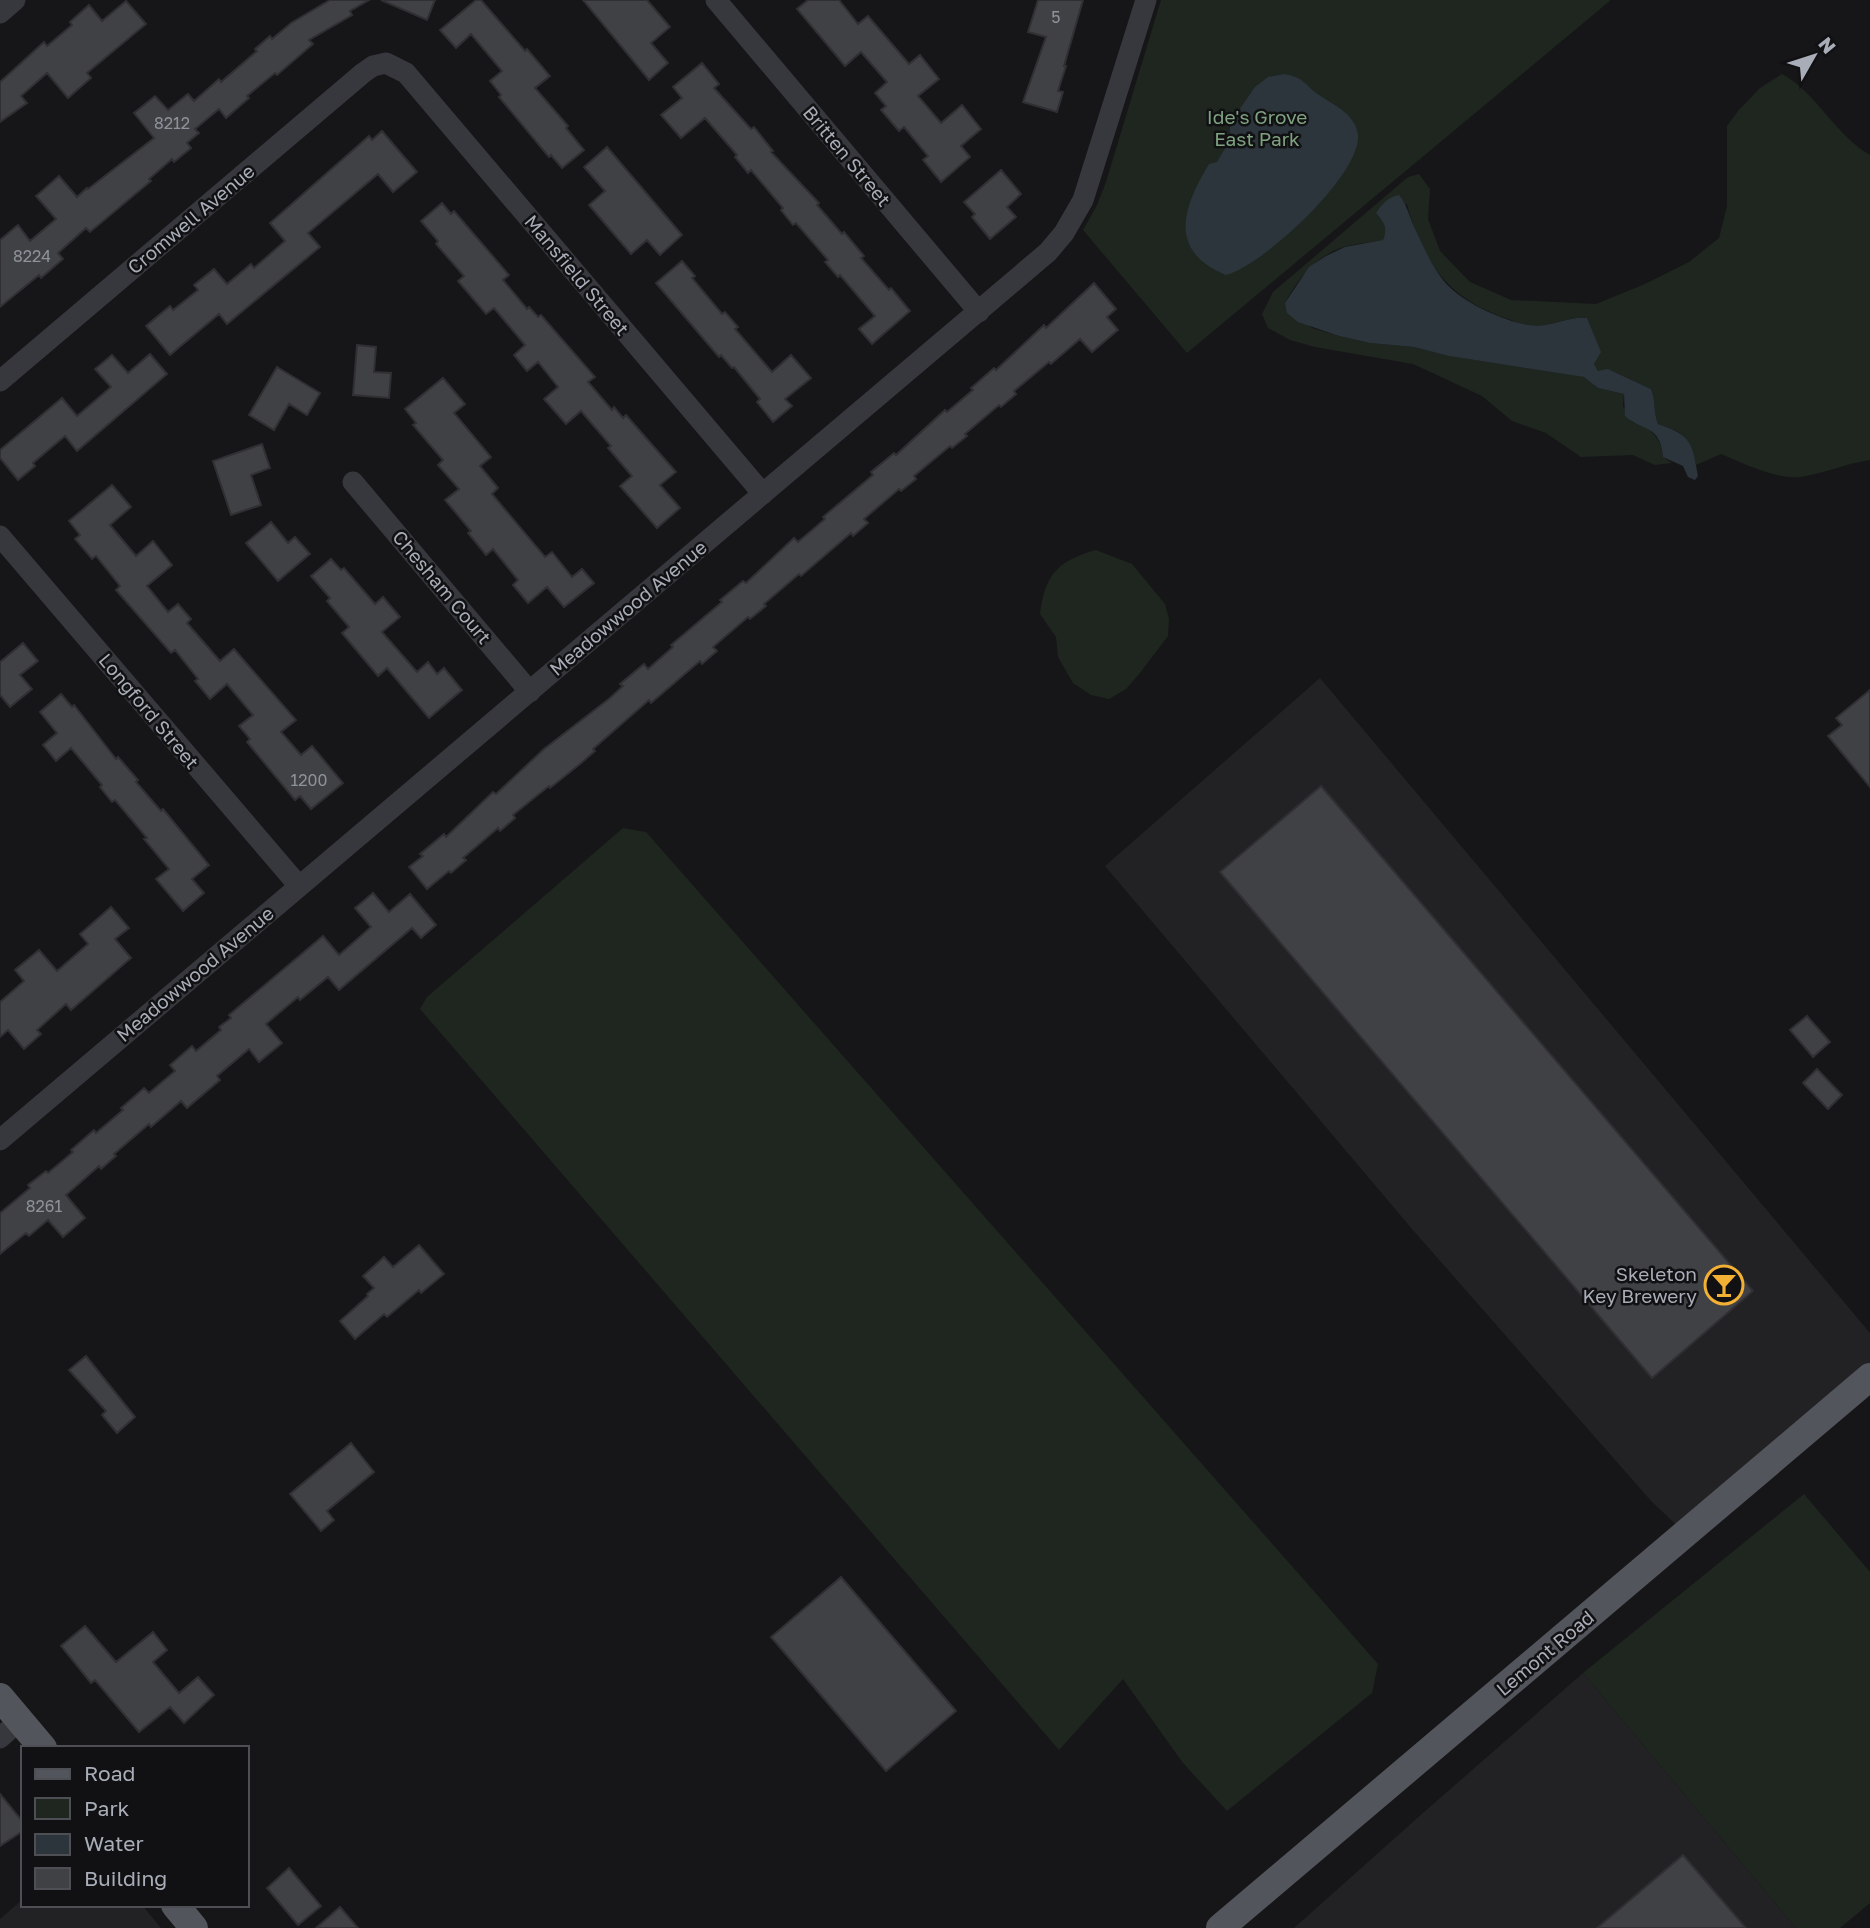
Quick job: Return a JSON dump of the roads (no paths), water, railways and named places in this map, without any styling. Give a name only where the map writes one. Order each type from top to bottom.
[{"type":"main road","name":"Lemont Road","points":[[1220,1928],[1870,1377]]},
{"type":"main road","points":[[0,1697],[10,1729],[40,1746]]},
{"type":"main road","points":[[177,1907],[194,1928]]},
{"type":"street","points":[[0,13],[15,0]]},
{"type":"street","name":"Britten Street","points":[[716,0],[979,312]]},
{"type":"street","name":"Meadowwood Avenue","points":[[0,1140],[1048,252],[1075,215],[1093,174],[1146,0]]},
{"type":"street","name":"Cromwell Avenue","points":[[0,382],[363,73],[386,62]]},
{"type":"street","name":"Mansfield Street","points":[[386,62],[406,73],[763,494]]},
{"type":"street","name":"Chesham Court","points":[[353,482],[530,692]]},
{"type":"street","name":"Longford Street","points":[[0,536],[299,886]]},
{"type":"water","points":[[1284,74],[1301,80],[1349,116],[1358,136],[1354,153],[1327,195],[1284,238],[1242,268],[1226,275],[1207,265],[1195,254],[1188,241],[1187,212],[1192,196],[1209,164],[1217,162],[1230,140],[1230,123],[1255,87],[1268,77]]},
{"type":"water","points":[[1399,195],[1439,275],[1450,288],[1470,302],[1494,315],[1535,326],[1587,318],[1601,352],[1594,364],[1598,371],[1608,369],[1651,389],[1658,424],[1677,432],[1688,441],[1698,476],[1695,480],[1688,477],[1683,466],[1663,457],[1658,439],[1650,430],[1625,416],[1624,394],[1598,388],[1584,377],[1449,356],[1414,347],[1370,343],[1298,322],[1287,313],[1285,303],[1309,267],[1345,247],[1383,240],[1384,225],[1376,213],[1386,201]]},
{"type":"place","name":"Skeleton Key Brewery","points":[[1724,1285]]},
{"type":"park label","name":"Ide's Grove East Park","points":[[1257,128]]}]
